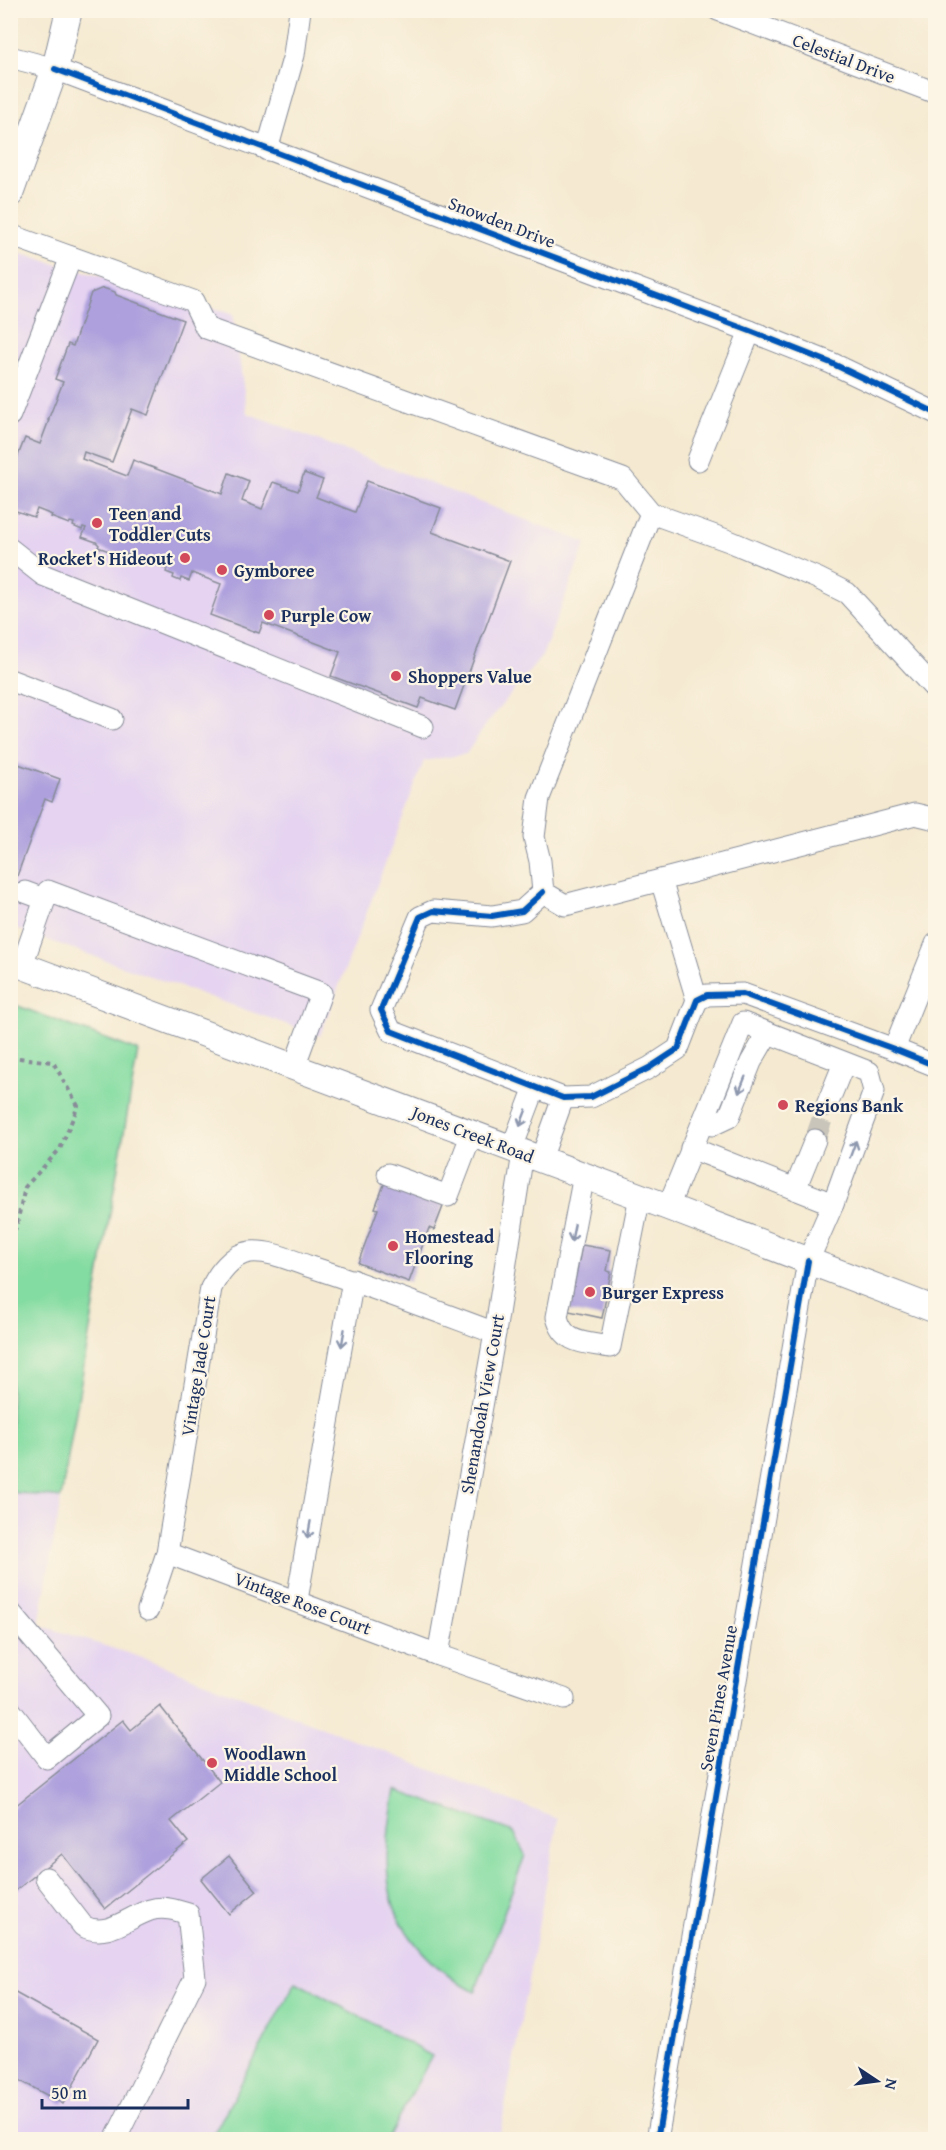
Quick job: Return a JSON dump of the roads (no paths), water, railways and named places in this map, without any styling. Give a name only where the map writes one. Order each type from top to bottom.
[{"type":"main road","points":[[10,194],[55,69],[69,10]]},
{"type":"main road","name":"Jones Creek Road","points":[[16,963],[640,1196],[936,1310]]},
{"type":"street","points":[[267,150],[294,55],[300,10]]},
{"type":"street","name":"Celestial Drive","points":[[718,10],[936,93]]},
{"type":"street","name":"Snowden Drive","points":[[10,57],[55,69],[750,331],[831,363],[936,413]]},
{"type":"street","points":[[10,235],[194,302],[206,328],[221,334],[623,479],[651,513],[729,541],[847,593],[936,690]]},
{"type":"street","points":[[10,415],[71,257]]},
{"type":"street","points":[[698,460],[750,331]]},
{"type":"street","points":[[543,892],[540,861],[534,837],[539,798],[651,513]]},
{"type":"street","points":[[10,549],[43,574],[423,727]]},
{"type":"street","points":[[10,680],[112,719]]},
{"type":"street","points":[[543,892],[565,905],[915,814],[936,819]]},
{"type":"street","points":[[543,892],[522,911],[492,916],[433,911],[420,917],[381,1010],[391,1032],[563,1098],[591,1097],[649,1068],[678,1049],[697,1000],[661,879]]},
{"type":"street","points":[[16,963],[35,896],[48,891],[321,993],[294,1067]]},
{"type":"street","points":[[894,1049],[936,944]]},
{"type":"street","points":[[697,1000],[707,995],[743,994],[936,1066]]},
{"type":"street","points":[[668,1207],[703,1120],[712,1125],[729,1117],[751,1062],[768,1033],[844,1063],[827,1105]]},
{"type":"street","name":"Seven Pines Avenue","points":[[657,2139],[808,1261],[874,1091],[868,1072],[844,1063]]},
{"type":"street","points":[[525,1154],[535,1087]]},
{"type":"street","points":[[525,1154],[563,1098]]},
{"type":"street","points":[[388,1174],[448,1196],[472,1134]]},
{"type":"street","points":[[795,1189],[815,1140]]},
{"type":"street","points":[[692,1148],[832,1204]]},
{"type":"street","name":"Shenandoah View Court","points":[[438,1655],[525,1154]]},
{"type":"street","points":[[584,1175],[557,1317],[564,1334],[576,1341],[610,1347],[640,1196]]},
{"type":"street","name":"Vintage Jade Court","points":[[148,1610],[167,1553],[210,1288],[218,1273],[231,1262],[247,1252],[264,1252],[353,1280],[495,1333]]},
{"type":"street","points":[[297,1600],[353,1280]]},
{"type":"street","name":"Vintage Rose Court","points":[[167,1553],[297,1600],[438,1655],[564,1699]]},
{"type":"street","points":[[10,1612],[98,1716],[47,1758],[10,1710]]},
{"type":"street","points":[[46,1878],[83,1926],[90,1930],[108,1929],[151,1910],[170,1908],[188,1914],[195,1978],[115,2139]]},
{"type":"tunnel","points":[[815,1140],[827,1105]]},
{"type":"place","name":"Teen and Toddler Cuts","points":[[97,523]]},
{"type":"place","name":"Rocket's Hideout","points":[[185,558]]},
{"type":"place","name":"Gymboree","points":[[222,570]]},
{"type":"place","name":"Purple Cow","points":[[269,615]]},
{"type":"place","name":"Shoppers Value","points":[[396,676]]},
{"type":"place","name":"Regions Bank","points":[[783,1105]]},
{"type":"place","name":"Homestead Flooring","points":[[393,1246]]},
{"type":"place","name":"Burger Express","points":[[590,1292]]},
{"type":"place","name":"Woodlawn Middle School","points":[[212,1763]]}]
